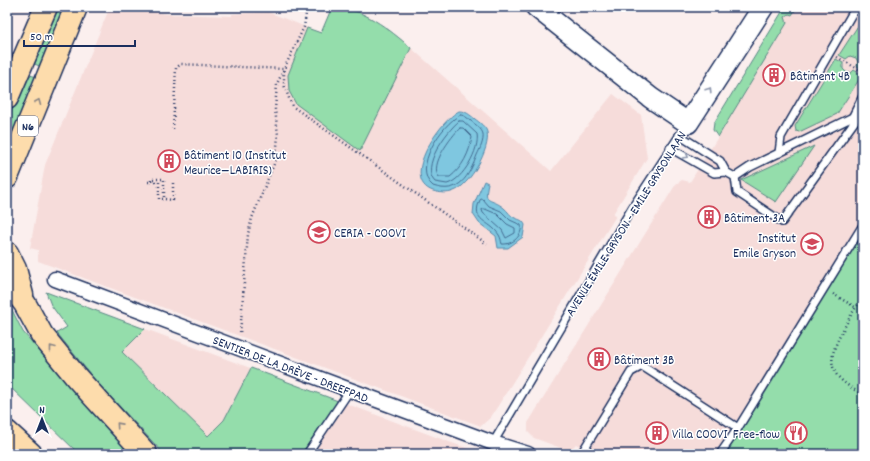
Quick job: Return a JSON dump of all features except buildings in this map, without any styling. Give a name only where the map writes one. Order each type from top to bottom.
[{"type":"main road","points":[[7,98],[46,7]]},
{"type":"main road","name":"N6","points":[[7,177],[76,7]]},
{"type":"main road","points":[[7,254],[15,269],[25,304]]},
{"type":"main road","points":[[7,280],[25,304],[42,335],[59,357],[146,454]]},
{"type":"main road","points":[[7,432],[31,454]]},
{"type":"street","points":[[536,7],[652,98],[683,129]]},
{"type":"street","name":"AVENUE ÉMILE GRYSON - EMILE GRYSONLAAN","points":[[683,129],[763,7]]},
{"type":"street","name":"SENTIER DE LA DRÈVE - DREEFPAD","points":[[54,280],[493,443],[528,454]]},
{"type":"lane","points":[[779,153],[780,137],[831,53],[853,12],[863,7]]},
{"type":"lane","points":[[735,177],[737,192],[782,222],[859,114],[863,96]]},
{"type":"lane","points":[[735,177],[750,167],[859,114]]},
{"type":"lane","name":"AVENUE ÉMILE GRYSON - EMILE GRYSONLAAN","points":[[493,443],[632,208],[683,129]]},
{"type":"lane","points":[[683,129],[720,161],[726,172],[735,177]]},
{"type":"lane","points":[[670,148],[714,173],[726,172]]},
{"type":"lane","points":[[720,454],[738,428],[863,225]]},
{"type":"lane","points":[[581,454],[631,372],[642,366],[738,428]]},
{"type":"lane","points":[[307,454],[350,390]]},
{"type":"path","points":[[238,348],[248,234],[252,218],[267,185],[276,159],[278,130],[275,109],[277,90],[284,69],[304,27],[307,7]]},
{"type":"path","points":[[831,53],[863,72]]},
{"type":"path","points":[[173,129],[176,68],[181,64],[260,66],[284,69]]},
{"type":"path","points":[[284,69],[284,85],[292,106],[487,244]]},
{"type":"path","points":[[164,200],[164,179],[151,178],[150,182],[159,182],[159,200],[164,200],[173,200],[173,180]]},
{"type":"path","points":[[824,288],[855,307]]},
{"type":"path","points":[[863,299],[855,307],[834,347],[831,364],[836,375],[863,395]]},
{"type":"shaded area","name":"CERIA - COOVI","points":[[332,7],[344,7],[370,17],[402,40],[551,171],[613,94],[641,115],[647,158],[613,214],[616,216],[491,417],[481,426],[38,261],[38,250],[30,248],[45,165],[109,9],[144,10],[167,14],[232,16],[232,14],[268,12],[321,33]]},
{"type":"shaded area","points":[[785,7],[863,7],[863,454],[592,454],[576,444],[569,451],[534,438],[528,432],[528,423],[676,184],[682,180],[690,182],[718,137],[713,130],[714,123]]},
{"type":"shaded area","points":[[46,292],[485,454],[196,454],[54,310]]},
{"type":"green space","points":[[54,7],[68,7],[42,67],[32,63]]},
{"type":"green space","points":[[332,7],[354,11],[374,20],[411,48],[360,151],[296,104],[289,91],[288,75],[307,28],[321,33]]},
{"type":"green space","points":[[785,7],[797,7],[792,15],[789,14],[785,17],[787,23],[718,137],[713,130],[714,123]]},
{"type":"green space","points":[[863,18],[863,70],[857,66],[858,62],[856,58],[850,56],[846,59],[839,55]]},
{"type":"green space","points":[[836,59],[843,63],[843,69],[846,72],[851,73],[854,70],[862,75],[837,114],[799,132],[796,131],[795,126]]},
{"type":"green space","points":[[26,74],[37,77],[7,157],[7,121]]},
{"type":"green space","points":[[814,146],[776,202],[741,180]]},
{"type":"green space","points":[[863,233],[863,454],[726,454]]},
{"type":"green space","points":[[46,292],[145,329],[122,352],[208,436],[224,420],[251,368],[338,401],[301,454],[164,454],[95,380],[57,333],[67,327],[51,305]]},
{"type":"green space","points":[[7,300],[23,332],[132,454],[79,454],[7,384]]},
{"type":"water","points":[[459,111],[468,114],[485,128],[487,132],[486,148],[478,166],[460,188],[449,193],[433,191],[424,184],[420,175],[426,150],[443,126]]},
{"type":"water","points":[[484,181],[488,183],[487,198],[504,208],[512,216],[522,221],[525,225],[523,237],[508,248],[498,248],[496,236],[479,223],[473,214],[474,204]]},
{"type":"place","name":"Bâtiment 4B","points":[[774,75]]},
{"type":"place","name":"Bâtiment 10 (Institut Meurice—LABIRIS)","points":[[169,161]]},
{"type":"place","name":"Bâtiment 3A","points":[[709,217]]},
{"type":"place","name":"CERIA - COOVI","points":[[319,232]]},
{"type":"place","name":"Institut Emile Gryson","points":[[812,244]]},
{"type":"place","name":"Bâtiment 3B","points":[[599,359]]},
{"type":"place","name":"Villa COOVI","points":[[657,433]]},
{"type":"place","name":"Free-flow","points":[[796,433]]}]
